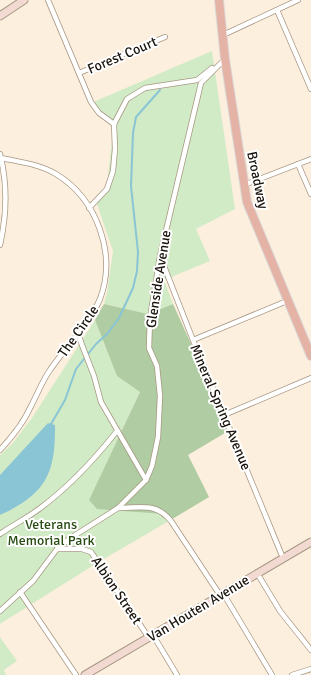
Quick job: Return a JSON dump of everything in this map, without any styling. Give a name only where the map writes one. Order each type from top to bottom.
[{"type":"main road","points":[[0,16],[24,0]]},
{"type":"main road","name":"Broadway","points":[[219,0],[225,59],[247,202],[311,356]]},
{"type":"main road","name":"Van Houten Avenue","points":[[86,675],[311,542]]},
{"type":"street","points":[[48,0],[91,102],[99,113],[114,124]]},
{"type":"street","points":[[223,35],[298,0]]},
{"type":"street","points":[[277,10],[311,89]]},
{"type":"street","name":"Forest Court","points":[[79,73],[165,37]]},
{"type":"street","points":[[89,208],[107,189],[113,171],[115,149],[114,124],[127,99],[144,88],[196,80],[225,59]]},
{"type":"street","name":"Glenside Avenue","points":[[0,611],[33,582],[57,549],[69,539],[118,508],[146,480],[152,466],[156,451],[160,418],[160,396],[157,366],[149,348],[150,318],[160,256],[201,83],[225,59]]},
{"type":"street","points":[[0,156],[5,179],[6,202],[0,245]]},
{"type":"street","name":"The Circle","points":[[0,156],[37,166],[57,175],[75,190],[89,208],[101,230],[105,251],[105,276],[103,288],[92,316],[48,373],[30,410],[18,430],[0,450]]},
{"type":"street","points":[[244,185],[311,159]]},
{"type":"street","points":[[298,164],[311,194]]},
{"type":"street","name":"Mineral Spring Avenue","points":[[160,256],[193,340],[284,558]]},
{"type":"street","points":[[193,340],[287,300]]},
{"type":"street","points":[[78,333],[94,376],[100,402],[146,480]]},
{"type":"street","points":[[224,415],[311,378]]},
{"type":"street","points":[[0,534],[39,509],[67,486],[94,460],[117,431]]},
{"type":"street","points":[[118,508],[148,507],[162,511],[171,521],[222,594],[272,675]]},
{"type":"street","name":"Albion Street","points":[[57,549],[82,549],[92,552],[177,675]]},
{"type":"street","points":[[257,573],[280,611],[311,650]]},
{"type":"street","points":[[20,592],[76,675]]},
{"type":"street","points":[[292,675],[311,669]]},
{"type":"green space","points":[[212,51],[235,209],[196,229],[210,261],[164,280],[173,304],[148,314],[104,304],[113,251],[97,204],[107,185],[114,123],[91,103]]},
{"type":"green space","points":[[104,304],[148,314],[173,304],[230,430],[188,455],[209,497],[169,521],[164,514],[97,509],[89,500],[140,392],[117,376],[95,320]]},
{"type":"green space","name":"Veterans Memorial Park","points":[[95,320],[117,376],[140,392],[89,500],[164,514],[169,521],[97,563],[0,624],[0,455],[12,444],[32,418]]},
{"type":"green space","points":[[0,637],[17,661],[4,670],[6,675],[0,675]]},
{"type":"water","points":[[48,423],[55,425],[55,438],[52,461],[45,480],[39,489],[30,497],[0,515],[0,475]]},
{"type":"waterway","points":[[51,424],[65,400],[76,369],[96,344],[108,333],[119,318],[133,288],[137,271],[138,252],[131,186],[133,133],[136,117],[160,90]]}]
